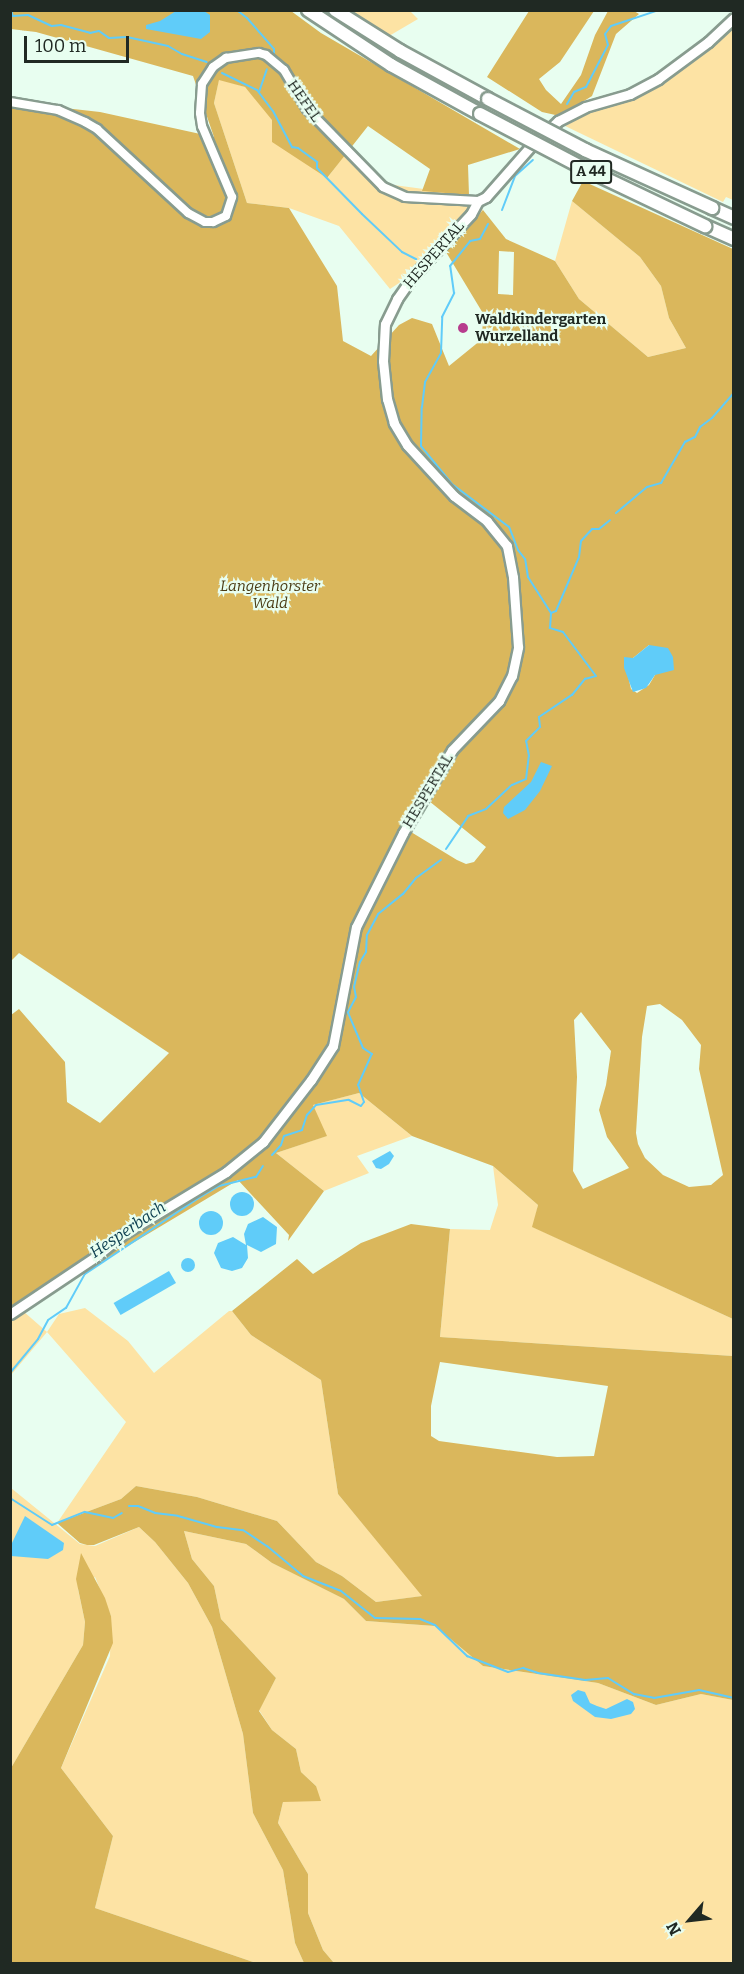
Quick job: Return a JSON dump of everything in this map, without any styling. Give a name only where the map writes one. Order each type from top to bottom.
[{"type":"highway","name":"A 44","points":[[308,10],[391,65],[480,114],[579,166],[734,239]]},
{"type":"highway","name":"A 44","points":[[335,10],[400,51],[585,150],[734,218]]},
{"type":"main road","points":[[478,201],[486,197],[529,148],[558,121],[585,107],[630,94],[658,80],[695,53],[734,18]]},
{"type":"main road","name":"HESPERTAL","points":[[10,1314],[85,1264],[122,1235],[226,1172],[263,1142],[311,1080],[333,1046],[356,927],[403,833],[452,750],[499,701],[512,676],[518,647],[513,577],[507,546],[487,521],[454,496],[407,445],[394,423],[387,399],[382,361],[385,324],[397,299],[414,276],[471,214],[478,201]]},
{"type":"street","name":"HEFEL","points":[[10,102],[58,110],[98,129],[188,213],[205,222],[213,222],[226,216],[232,197],[202,126],[200,112],[202,84],[213,67],[226,58],[259,53],[266,55],[284,70],[307,109],[383,187],[405,197],[478,201]]},
{"type":"shaded area","points":[[352,11],[410,11],[418,19],[389,36]]},
{"type":"shaded area","points":[[733,18],[733,200],[726,197],[723,202],[561,124],[567,116],[630,94]]},
{"type":"shaded area","points":[[219,79],[245,87],[328,177],[349,149],[386,184],[469,195],[483,210],[446,252],[390,289],[339,226],[289,208],[247,203],[214,103]]},
{"type":"shaded area","points":[[572,201],[640,257],[661,286],[669,318],[686,348],[648,357],[579,299],[555,261]]},
{"type":"shaded area","points":[[359,1093],[412,1136],[357,1156],[369,1173],[324,1191],[276,1153],[326,1136],[312,1105]]},
{"type":"shaded area","points":[[493,1166],[538,1205],[533,1227],[733,1319],[733,1356],[440,1337],[450,1229],[490,1230],[498,1205]]},
{"type":"shaded area","points":[[85,1308],[128,1341],[154,1373],[229,1311],[232,1311],[251,1335],[321,1380],[338,1494],[423,1596],[376,1602],[342,1576],[316,1562],[277,1521],[197,1497],[136,1486],[121,1499],[57,1523],[126,1422],[47,1332],[59,1314]]},
{"type":"shaded area","points":[[23,1311],[47,1332],[11,1375],[11,1318]]},
{"type":"shaded area","points":[[11,1488],[80,1544],[95,1546],[139,1527],[155,1542],[188,1583],[212,1627],[243,1734],[253,1813],[283,1870],[295,1943],[304,1963],[256,1963],[95,1908],[113,1836],[61,1768],[110,1656],[111,1616],[95,1577],[78,1589],[85,1622],[83,1645],[11,1768]]},
{"type":"shaded area","points":[[184,1531],[246,1544],[272,1563],[344,1599],[366,1621],[435,1626],[483,1666],[598,1683],[656,1705],[701,1694],[733,1700],[733,1963],[334,1963],[323,1950],[308,1913],[308,1874],[278,1823],[283,1802],[316,1786],[301,1772],[296,1749],[272,1730],[259,1710],[276,1678],[221,1619],[214,1586],[192,1559]]},
{"type":"green space","name":"Langenhorster Wald","points":[[11,11],[291,11],[321,33],[520,149],[468,165],[469,195],[422,191],[430,169],[368,126],[327,178],[272,142],[272,120],[245,87],[219,80],[214,103],[247,203],[289,208],[337,286],[343,341],[371,356],[399,325],[412,318],[432,324],[449,366],[481,340],[484,315],[446,252],[483,210],[506,239],[555,261],[579,299],[648,357],[686,348],[669,318],[661,286],[640,257],[572,201],[583,181],[733,249],[733,1319],[532,1227],[538,1205],[493,1166],[412,1136],[359,1093],[313,1105],[327,1136],[276,1153],[324,1191],[288,1241],[289,1235],[238,1180],[11,1316],[11,1015],[19,1009],[65,1062],[67,1102],[100,1123],[169,1053],[19,953],[11,961],[11,102],[100,112],[214,137],[193,76],[36,32],[11,29]],"holes":[[[499,251],[514,252],[513,295],[498,294]],[[649,645],[655,675],[649,685],[637,693],[631,689],[624,658],[633,658]],[[429,801],[486,847],[474,862],[466,864],[411,832]],[[660,1004],[682,1020],[701,1045],[699,1069],[723,1175],[711,1185],[689,1187],[663,1175],[645,1158],[638,1144],[636,1133],[642,1037],[647,1006]],[[581,1012],[611,1051],[606,1085],[599,1110],[607,1137],[629,1168],[583,1189],[573,1171],[577,1077],[574,1020]]]},
{"type":"green space","points":[[529,11],[594,11],[560,62],[539,79],[546,90],[561,104],[581,75],[595,35],[608,11],[634,11],[639,14],[616,34],[592,96],[560,116],[542,112],[487,77]]},
{"type":"green space","points":[[411,1224],[450,1229],[440,1337],[733,1356],[733,1700],[701,1694],[656,1705],[598,1683],[483,1666],[435,1626],[366,1621],[344,1599],[272,1563],[246,1544],[184,1531],[192,1559],[214,1586],[221,1619],[276,1678],[259,1711],[272,1730],[296,1749],[301,1772],[316,1786],[321,1801],[283,1802],[278,1823],[308,1874],[308,1913],[323,1950],[334,1963],[304,1963],[295,1943],[283,1870],[253,1813],[243,1734],[212,1627],[188,1583],[155,1542],[139,1527],[94,1545],[87,1545],[80,1543],[57,1523],[121,1499],[136,1486],[197,1497],[277,1521],[316,1562],[342,1576],[376,1602],[422,1596],[338,1494],[321,1380],[251,1335],[232,1311],[297,1259],[313,1274],[361,1243]],"holes":[[[440,1362],[608,1386],[594,1456],[557,1457],[439,1441],[431,1436],[431,1406]]]},
{"type":"green space","points":[[81,1553],[105,1598],[111,1616],[113,1643],[61,1768],[113,1836],[95,1908],[256,1963],[11,1963],[11,1768],[83,1645],[85,1622],[76,1579]]},
{"type":"water","points":[[176,11],[204,11],[210,15],[210,32],[201,39],[146,29],[146,25],[160,21]]},
{"type":"water","points":[[649,645],[668,648],[673,657],[674,670],[655,675],[646,688],[633,692],[624,668],[624,657],[633,658]]},
{"type":"water","points":[[541,762],[552,766],[540,791],[525,810],[508,819],[503,813],[504,807],[531,782]]},
{"type":"water","points":[[390,1151],[394,1156],[389,1164],[381,1169],[376,1168],[372,1161]]},
{"type":"water","points":[[242,1192],[251,1195],[254,1204],[251,1213],[242,1216],[233,1213],[230,1204],[233,1195]]},
{"type":"water","points":[[211,1211],[220,1214],[223,1223],[220,1232],[211,1235],[202,1232],[199,1223],[202,1214]]},
{"type":"water","points":[[263,1217],[277,1227],[276,1244],[261,1252],[247,1245],[248,1258],[242,1268],[232,1271],[221,1268],[214,1253],[218,1243],[233,1237],[246,1245],[244,1234],[248,1224]]},
{"type":"water","points":[[185,1258],[191,1258],[195,1265],[191,1272],[185,1272],[181,1268],[181,1262]]},
{"type":"water","points":[[169,1271],[176,1283],[121,1315],[114,1303]]},
{"type":"water","points":[[25,1516],[64,1543],[63,1550],[48,1559],[11,1556],[11,1545]]},
{"type":"water","points":[[578,1690],[585,1692],[590,1703],[606,1709],[627,1699],[633,1702],[635,1709],[631,1714],[611,1719],[595,1717],[573,1701],[571,1695]]},
{"type":"waterway","points":[[11,10],[13,16],[28,15],[52,26],[61,25],[90,33],[99,31],[109,38],[127,37],[168,46],[182,54],[207,62]]},
{"type":"waterway","name":"Hesperbach","points":[[567,104],[574,92],[586,87],[608,45],[605,34],[611,26],[659,10]]},
{"type":"waterway","points":[[238,11],[274,49],[274,53]]},
{"type":"waterway","points":[[259,92],[267,69]]},
{"type":"waterway","points":[[222,73],[257,90],[273,111],[292,147],[298,148],[317,162],[317,168],[362,214],[402,252],[416,259]]},
{"type":"waterway","name":"Hesperbach","points":[[502,210],[515,176],[533,160]]},
{"type":"waterway","name":"Hesperbach","points":[[446,849],[468,816],[486,809],[512,785],[526,779],[529,756],[526,741],[540,727],[539,717],[572,695],[585,679],[596,676],[563,632],[550,628],[551,613],[528,577],[525,559],[518,550],[509,527],[452,484],[421,446],[425,382],[441,353],[442,317],[454,293],[450,266],[470,241],[480,239],[488,224]]},
{"type":"waterway","points":[[616,513],[647,487],[661,483],[685,442],[695,437],[700,427],[712,418],[734,393]]},
{"type":"waterway","points":[[551,613],[556,611],[579,557],[581,541],[592,529],[599,529],[610,520]]},
{"type":"waterway","name":"Hesperbach","points":[[272,1155],[281,1145],[284,1136],[302,1130],[307,1115],[316,1105],[349,1100],[361,1106],[364,1102],[358,1085],[372,1054],[363,1048],[348,1012],[356,997],[354,987],[360,962],[366,952],[367,935],[378,914],[403,894],[416,878],[441,860]]},
{"type":"waterway","name":"Hesperbach","points":[[10,1373],[38,1339],[48,1320],[66,1308],[85,1274],[197,1199],[219,1186],[256,1177],[263,1166]]},
{"type":"waterway","points":[[10,1498],[52,1525],[85,1512],[113,1518],[122,1513]]},
{"type":"waterway","points":[[129,1506],[138,1506],[155,1513],[178,1516],[217,1527],[243,1530],[267,1546],[303,1576],[341,1591],[375,1618],[420,1619],[435,1625],[467,1656],[508,1672],[523,1668],[538,1673],[585,1680],[608,1678],[634,1694],[654,1698],[699,1690],[734,1698]]},
{"type":"place","name":"Waldkindergarten Wurzelland","points":[[463,328]]}]
